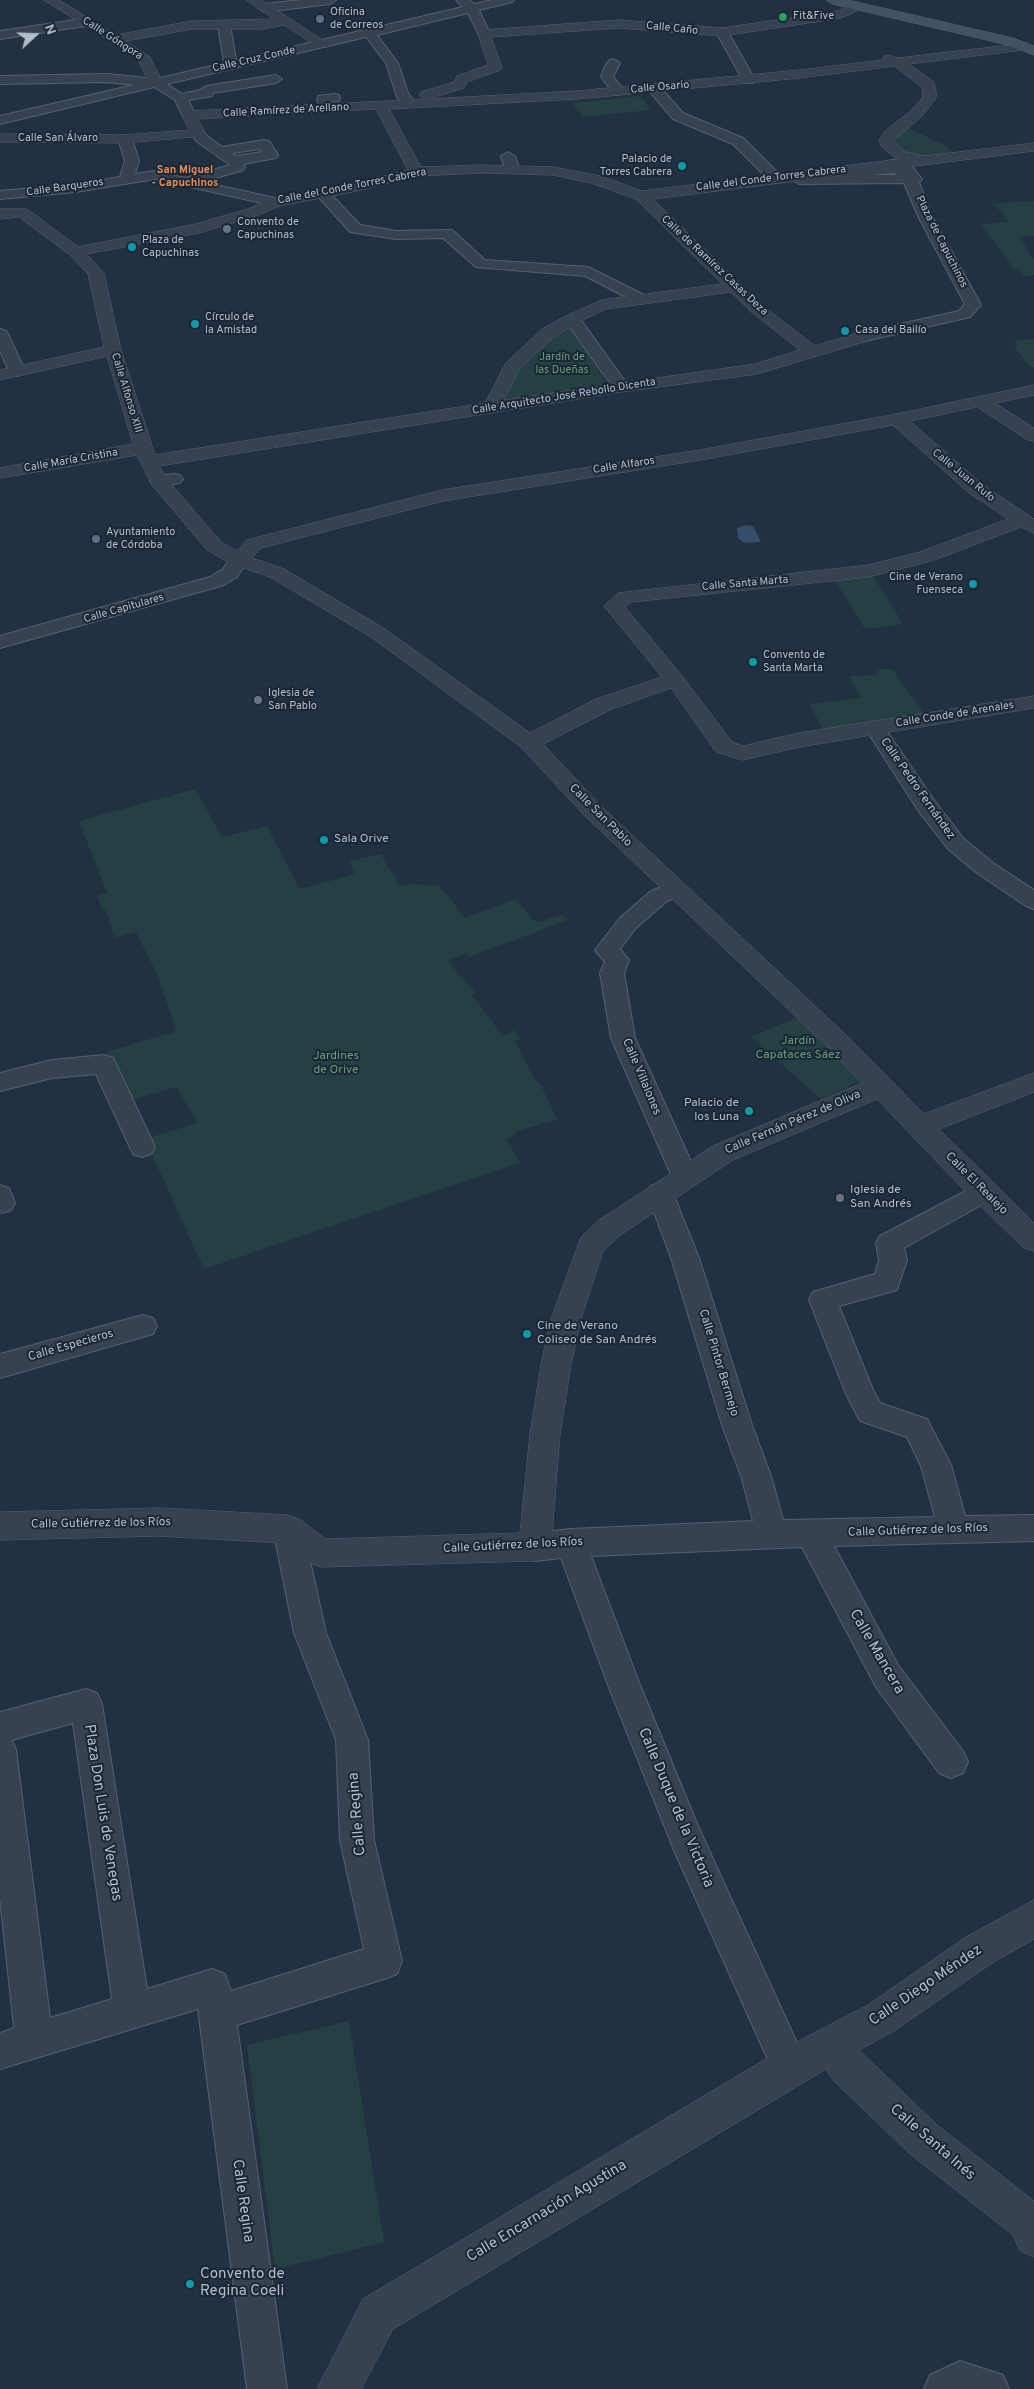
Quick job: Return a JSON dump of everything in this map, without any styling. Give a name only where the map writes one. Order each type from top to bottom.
[{"type":"main road","points":[[832,0],[1030,46]]},
{"type":"street","name":"Calle Góngora","points":[[50,0],[144,57],[156,83]]},
{"type":"street","points":[[252,0],[323,44]]},
{"type":"street","points":[[264,8],[330,0]]},
{"type":"street","name":"Calle Cruz Conde","points":[[0,120],[368,33],[467,4],[508,0]]},
{"type":"street","points":[[368,33],[376,40],[392,63],[402,94],[409,103],[428,94],[459,85],[462,80],[471,75],[495,67],[484,34],[467,4]]},
{"type":"street","name":"Calle Caño","points":[[484,34],[571,26],[619,24],[722,32],[841,14],[857,6]]},
{"type":"street","points":[[116,39],[192,25],[263,24],[287,21]]},
{"type":"street","points":[[0,35],[88,22]]},
{"type":"street","points":[[224,25],[231,66]]},
{"type":"street","points":[[722,32],[749,80]]},
{"type":"street","name":"Calle Osario","points":[[382,106],[619,91],[749,80],[1030,46]]},
{"type":"street","points":[[875,53],[897,62],[929,85],[930,97],[917,113],[886,138],[895,161],[799,180],[909,179]]},
{"type":"street","points":[[614,63],[609,69],[607,77],[619,91]]},
{"type":"street","points":[[0,80],[20,74],[107,78],[156,83],[180,98],[201,138],[233,161],[238,168],[188,183]]},
{"type":"street","points":[[180,98],[207,93],[206,90],[276,80]]},
{"type":"street","points":[[653,88],[678,116],[738,141],[775,178]]},
{"type":"street","name":"Calle Ramírez de Arellano","points":[[189,115],[330,104],[382,106]]},
{"type":"street","points":[[382,106],[384,114],[416,172]]},
{"type":"street","name":"Calle San Álvaro","points":[[0,138],[120,139],[198,133]]},
{"type":"street","points":[[120,139],[132,161],[122,180]]},
{"type":"street","points":[[220,152],[264,144],[271,155],[233,161]]},
{"type":"street","name":"Calle del Conde Torres Cabrera","points":[[75,252],[233,219],[275,202],[416,172],[510,163],[596,179],[640,196],[895,161],[932,160],[1034,147]]},
{"type":"street","name":"Plaza de Capuchinos","points":[[895,161],[905,167],[915,179],[909,179],[925,216],[973,305]]},
{"type":"street","name":"Calle Barqueros","points":[[6,195],[76,188],[155,175],[275,202]]},
{"type":"street","points":[[322,193],[355,229],[396,235],[447,233],[481,264],[588,272],[641,299]]},
{"type":"street","points":[[6,195],[27,215]]},
{"type":"street","name":"Calle de Ramírez Casas Deza","points":[[640,196],[756,308],[814,353]]},
{"type":"street","points":[[0,214],[27,215]]},
{"type":"street","name":"Calle Alfonso XIII","points":[[27,215],[75,252],[96,272],[113,350],[145,455],[167,480],[214,546],[240,560]]},
{"type":"street","points":[[491,408],[512,367],[548,333],[572,319],[602,305],[735,287]]},
{"type":"street","name":"Calle Arquitecto José Rebollo Dicenta","points":[[145,455],[491,408],[621,387],[757,369],[861,338],[964,314],[973,305]]},
{"type":"street","points":[[572,319],[621,387]]},
{"type":"street","points":[[0,334],[17,371]]},
{"type":"street","points":[[0,375],[113,350]]},
{"type":"street","name":"Calle Alfaros","points":[[240,560],[254,544],[442,496],[700,454],[897,419],[1025,391]]},
{"type":"street","points":[[979,401],[1034,436]]},
{"type":"street","name":"Calle Juan Rufo","points":[[897,419],[976,489],[1028,524]]},
{"type":"street","name":"Calle María Cristina","points":[[0,473],[145,455]]},
{"type":"street","name":"Calle Santa Marta","points":[[875,728],[799,740],[742,753],[724,747],[675,680],[614,606],[625,596],[869,571],[899,565],[970,540],[1028,524]]},
{"type":"street","name":"Calle Capitulares","points":[[0,642],[217,581],[230,573],[240,560]]},
{"type":"street","name":"Calle San Pablo","points":[[240,560],[277,573],[378,633],[529,742],[592,810],[814,1019],[920,1126]]},
{"type":"street","points":[[529,742],[604,704],[675,680]]},
{"type":"street","name":"Calle Conde de Arenales","points":[[875,728],[1034,702]]},
{"type":"street","name":"Calle Pedro Fernández","points":[[875,728],[928,808],[956,844],[985,868],[1034,901]]},
{"type":"street","name":"Calle Villalones","points":[[676,889],[659,896],[628,923],[607,950],[617,960],[612,973],[623,1038],[685,1177]]},
{"type":"street","points":[[0,1082],[52,1069],[104,1064],[142,1147]]},
{"type":"street","points":[[920,1126],[1034,1082]]},
{"type":"street","name":"Calle Fernán Pérez de Oliva","points":[[535,1547],[544,1434],[556,1365],[565,1322],[591,1246],[609,1228],[723,1152],[881,1086]]},
{"type":"street","name":"Calle El Realejo","points":[[920,1126],[983,1192],[1034,1240]]},
{"type":"street","points":[[953,1528],[936,1465],[916,1428],[870,1412],[860,1394],[823,1300],[887,1282],[893,1260],[889,1243],[909,1234],[983,1192]]},
{"type":"street","name":"Calle Pintor Bermejo","points":[[660,1193],[685,1258],[736,1425],[757,1479],[771,1534]]},
{"type":"street","name":"Calle Especieros","points":[[0,1366],[143,1326]]},
{"type":"street","name":"Calle Gutiérrez de los Ríos","points":[[0,1526],[160,1522],[288,1529],[321,1553],[535,1547],[571,1543],[771,1534],[812,1535],[953,1528],[1034,1528]]},
{"type":"street","name":"Calle Regina","points":[[216,2014],[384,1961],[356,1840],[352,1740],[310,1633],[288,1529]]},
{"type":"street","name":"Calle Mancera","points":[[812,1535],[887,1676],[951,1762]]},
{"type":"street","name":"Calle Duque de la Victoria","points":[[571,1543],[624,1686],[685,1836],[790,2067]]},
{"type":"street","name":"Plaza Don Luis de Venegas","points":[[0,1728],[86,1704],[144,2007]]},
{"type":"street","points":[[0,1750],[18,2045],[144,2007]]},
{"type":"street","name":"Calle Diego Méndez","points":[[790,2067],[881,2018],[979,1950],[1034,1918]]},
{"type":"street","name":"Calle Regina","points":[[144,2007],[212,1987],[267,2389]]},
{"type":"street","name":"Calle Santa Inés","points":[[831,2044],[848,2068],[923,2139],[1027,2221],[1034,2238]]},
{"type":"street","name":"Calle Encarnación Agustina","points":[[338,2389],[378,2314],[790,2067]]},
{"type":"street","points":[[944,2389],[960,2382],[989,2389]]},
{"type":"green space","points":[[640,96],[651,110],[583,117],[572,103]]},
{"type":"green space","points":[[907,127],[944,145],[953,152],[924,156],[902,152],[891,144],[892,135]]},
{"type":"green space","points":[[1034,201],[1034,236],[1019,237],[1030,253],[1029,256],[1034,259],[1034,275],[1024,276],[1017,268],[1014,269],[981,224],[1010,222],[995,205],[989,204]]},
{"type":"green space","name":"Jardín de las Dueñas","points":[[571,326],[608,385],[514,399],[507,397],[516,368],[553,337]]},
{"type":"green space","points":[[1034,339],[1034,367],[1030,367],[1014,346],[1018,345],[1014,340]]},
{"type":"green space","points":[[871,573],[903,624],[865,629],[834,578]]},
{"type":"green space","points":[[876,669],[892,669],[927,718],[824,731],[809,704],[861,698],[850,676],[878,675]]},
{"type":"green space","name":"Jardines de Orive","points":[[195,789],[222,837],[267,826],[300,889],[355,874],[349,861],[381,854],[400,886],[412,884],[440,886],[465,918],[516,899],[533,920],[539,922],[562,915],[568,920],[469,957],[466,953],[447,961],[476,993],[471,996],[503,1036],[515,1030],[521,1039],[515,1041],[534,1078],[541,1085],[557,1120],[520,1130],[507,1140],[520,1163],[204,1269],[145,1139],[198,1123],[176,1087],[128,1101],[107,1052],[177,1031],[157,974],[136,932],[115,938],[106,909],[103,910],[97,896],[107,893],[79,821]]},
{"type":"green space","name":"Jardín Capataces Sáez","points":[[798,1017],[864,1079],[821,1099],[751,1037]]},
{"type":"green space","points":[[349,2021],[384,2242],[275,2269],[247,2045]]},
{"type":"water","points":[[745,525],[753,526],[761,542],[744,543],[738,538],[737,528]]},
{"type":"place","name":"Fit&Five","points":[[783,17]]},
{"type":"place","name":"Oficina de Correos","points":[[320,19]]},
{"type":"place","name":"Palacio de Torres Cabrera","points":[[682,166]]},
{"type":"place","name":"Convento de Capuchinas","points":[[227,229]]},
{"type":"place","name":"Plaza de Capuchinas","points":[[132,247]]},
{"type":"place","name":"Círculo de la Amistad","points":[[195,324]]},
{"type":"place","name":"Casa del Bailío","points":[[845,331]]},
{"type":"place","name":"Ayuntamiento de Córdoba","points":[[96,539]]},
{"type":"place","name":"Cine de Verano Fuenseca","points":[[973,584]]},
{"type":"place","name":"Convento de Santa Marta","points":[[753,662]]},
{"type":"place","name":"Iglesia de San Pablo","points":[[258,700]]},
{"type":"place","name":"Sala Orive","points":[[324,840]]},
{"type":"place","name":"Palacio de los Luna","points":[[749,1111]]},
{"type":"place","name":"Iglesia de San Andrés","points":[[840,1198]]},
{"type":"place","name":"Cine de Verano Coliseo de San Andrés","points":[[527,1334]]},
{"type":"place","name":"Convento de Regina Coeli","points":[[190,2284]]},
{"type":"district","name":"San Miguel - Capuchinos","points":[[185,177]]}]
